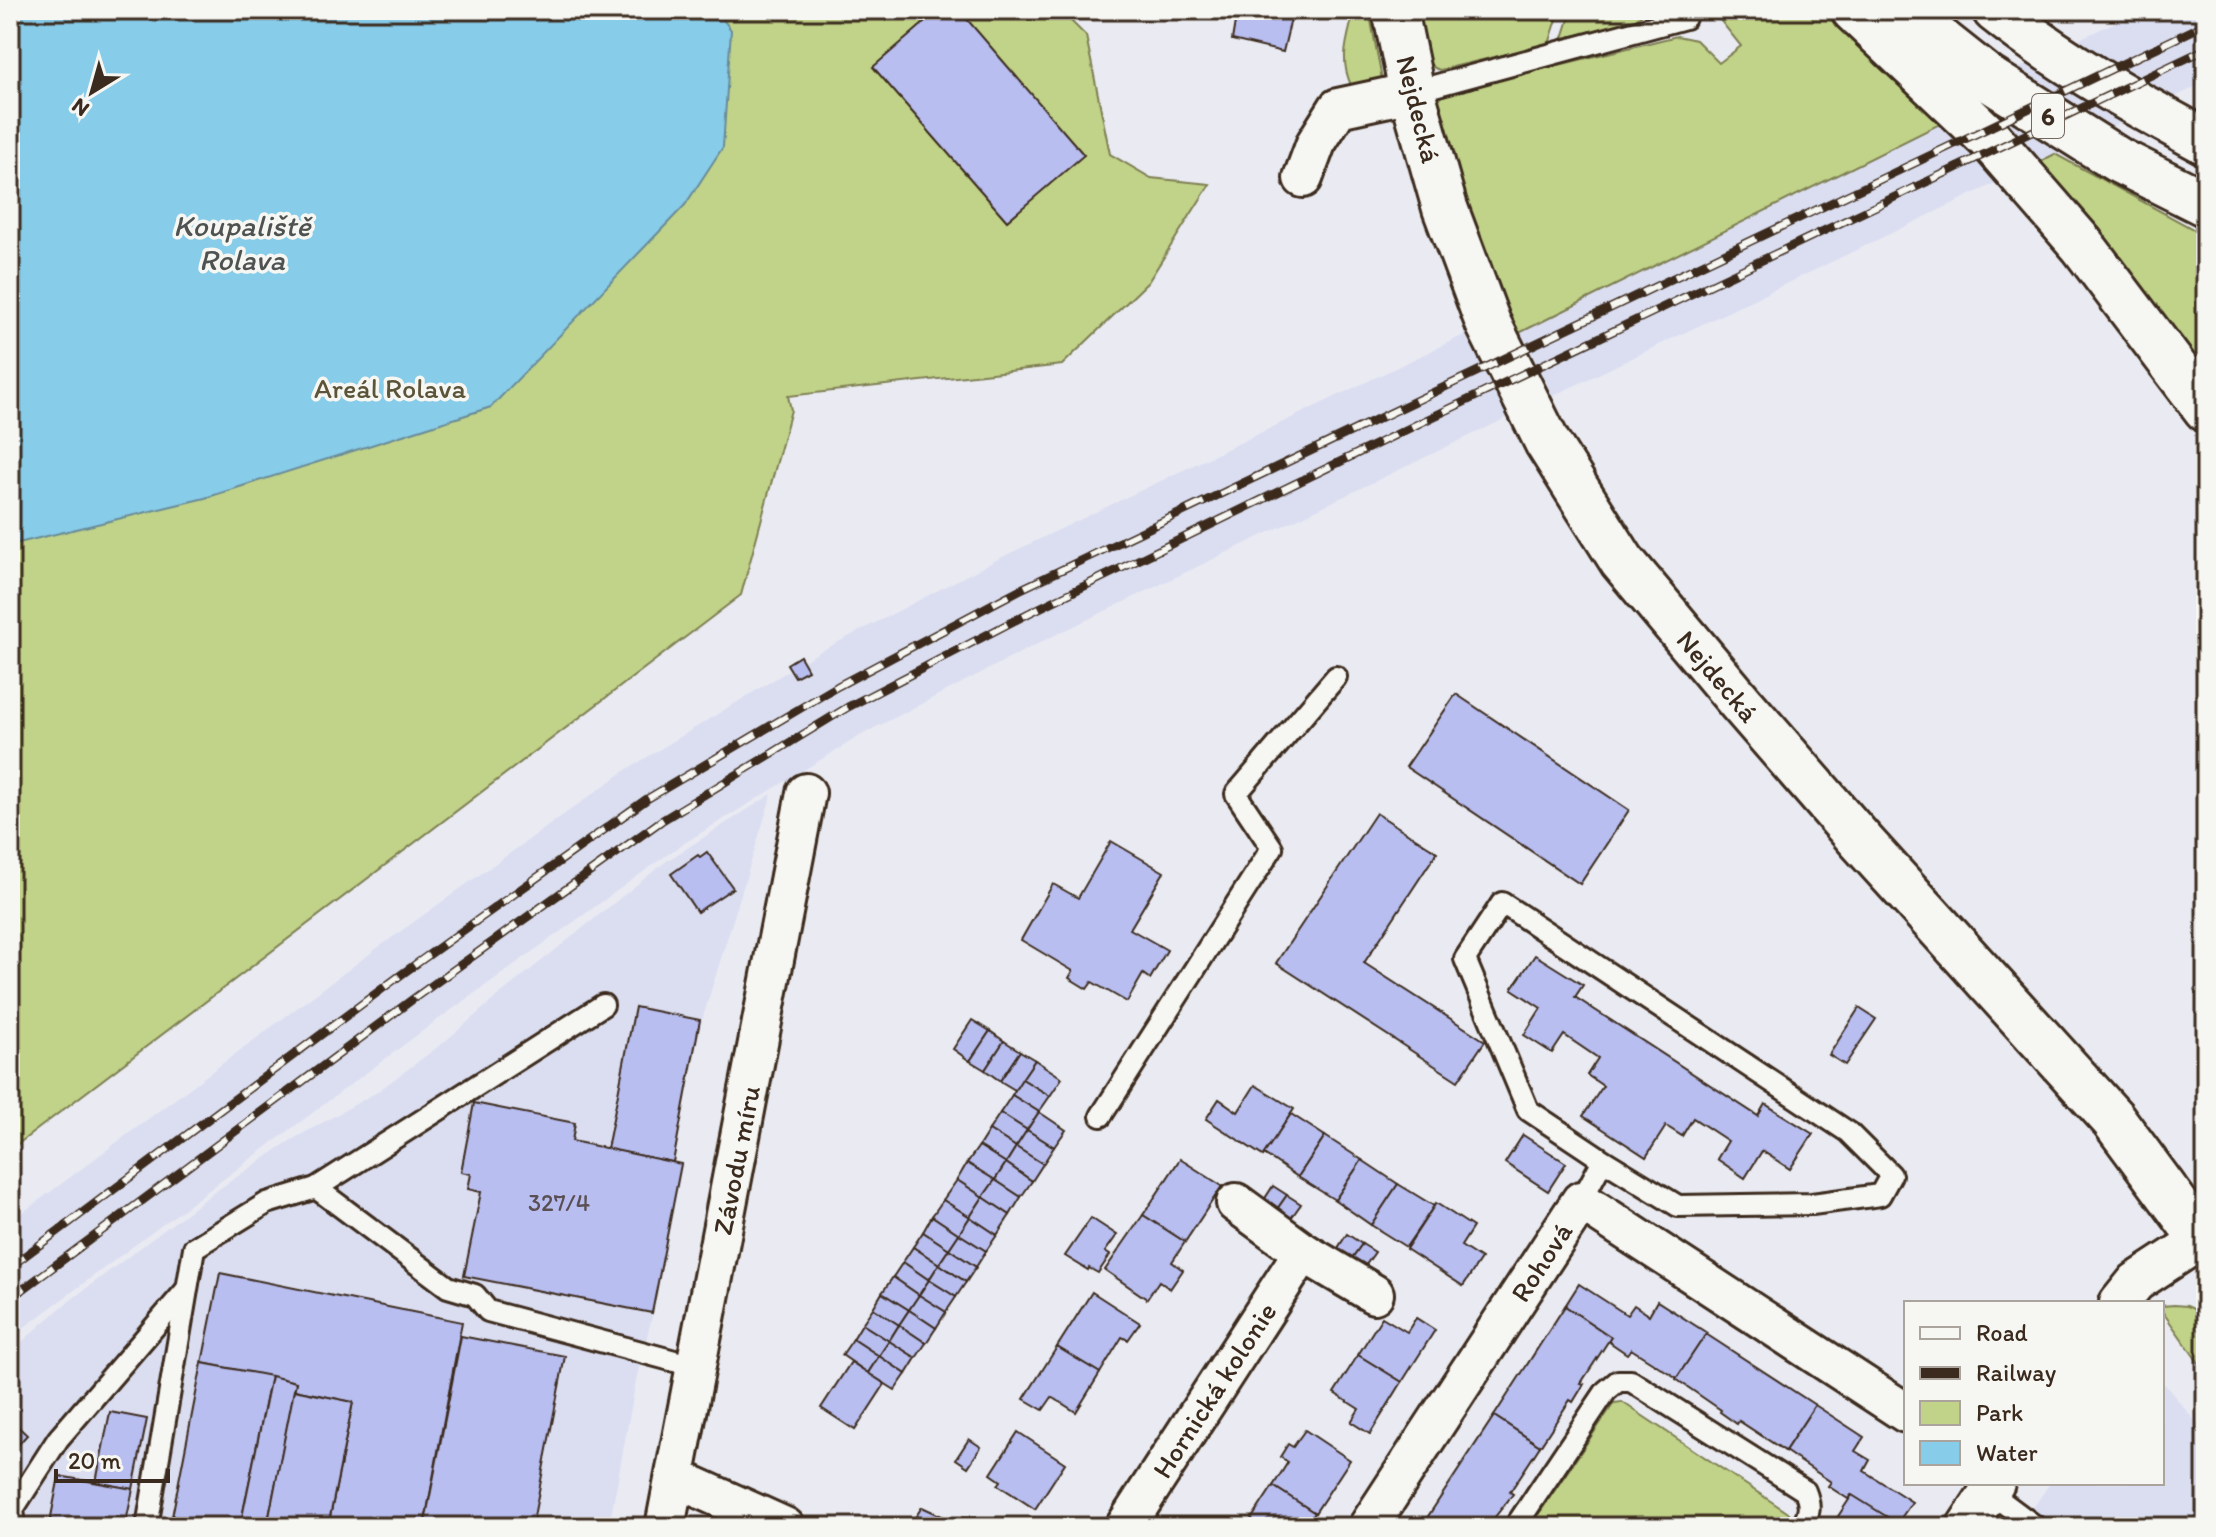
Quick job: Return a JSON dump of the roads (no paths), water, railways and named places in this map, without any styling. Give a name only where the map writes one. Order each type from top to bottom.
[{"type":"main road","name":"Nejdecká","points":[[1395,10],[1412,92],[1445,208],[1488,323],[1547,442],[1622,561],[1861,841],[2113,1119],[2202,1235]]},
{"type":"main road","points":[[1854,10],[1989,138],[2082,245],[2206,409]]},
{"type":"main road","name":"6","points":[[1902,10],[1989,79],[2118,160],[2206,204]]},
{"type":"main road","name":"6","points":[[1995,10],[2114,93],[2206,142]]},
{"type":"street","points":[[1303,178],[1316,143],[1338,108],[1412,92]]},
{"type":"street","name":"Závodu míru","points":[[665,1527],[806,793]]},
{"type":"street","name":"Rohová","points":[[1368,1527],[1581,1201],[1904,1412]]},
{"type":"street","points":[[1236,1203],[1303,1252],[1374,1294]]},
{"type":"street","points":[[2121,1301],[2136,1282],[2202,1235]]},
{"type":"street","name":"Hornická kolonie","points":[[1125,1527],[1303,1252]]},
{"type":"street","points":[[676,1478],[785,1527]]},
{"type":"street","points":[[1966,1527],[1992,1488]]},
{"type":"lane","points":[[1412,92],[1685,18]]},
{"type":"lane","points":[[1101,1116],[1272,848],[1236,794],[1336,677]]},
{"type":"lane","points":[[1502,903],[1848,1132],[1891,1175],[1880,1195],[1812,1204],[1678,1206],[1603,1160],[1528,1110],[1465,959],[1502,903]]},
{"type":"lane","points":[[147,1527],[194,1248],[267,1203],[316,1188],[603,1005]]},
{"type":"lane","points":[[1581,1201],[1603,1160]]},
{"type":"lane","points":[[316,1188],[448,1287],[475,1295],[488,1311],[697,1367]]},
{"type":"lane","points":[[15,1527],[13,1509],[58,1439],[187,1289]]},
{"type":"lane","points":[[1515,1527],[1606,1391],[1618,1381],[1631,1381],[1805,1491],[1810,1514],[1801,1527]]},
{"type":"lane","points":[[1992,1488],[2036,1527]]},
{"type":"water","name":"Koupaliště Rolava","points":[[10,10],[716,10],[731,30],[723,147],[685,205],[491,407],[205,498],[10,545],[10,166],[16,155],[10,139]]},
{"type":"railway","points":[[10,1267],[402,974],[647,799],[838,686],[1019,590],[2206,24]]},
{"type":"railway","points":[[10,1299],[413,999],[661,821],[848,707],[1029,613],[1424,421],[2206,49]]},
{"type":"park label","name":"Areál Rolava","points":[[390,388]]}]
